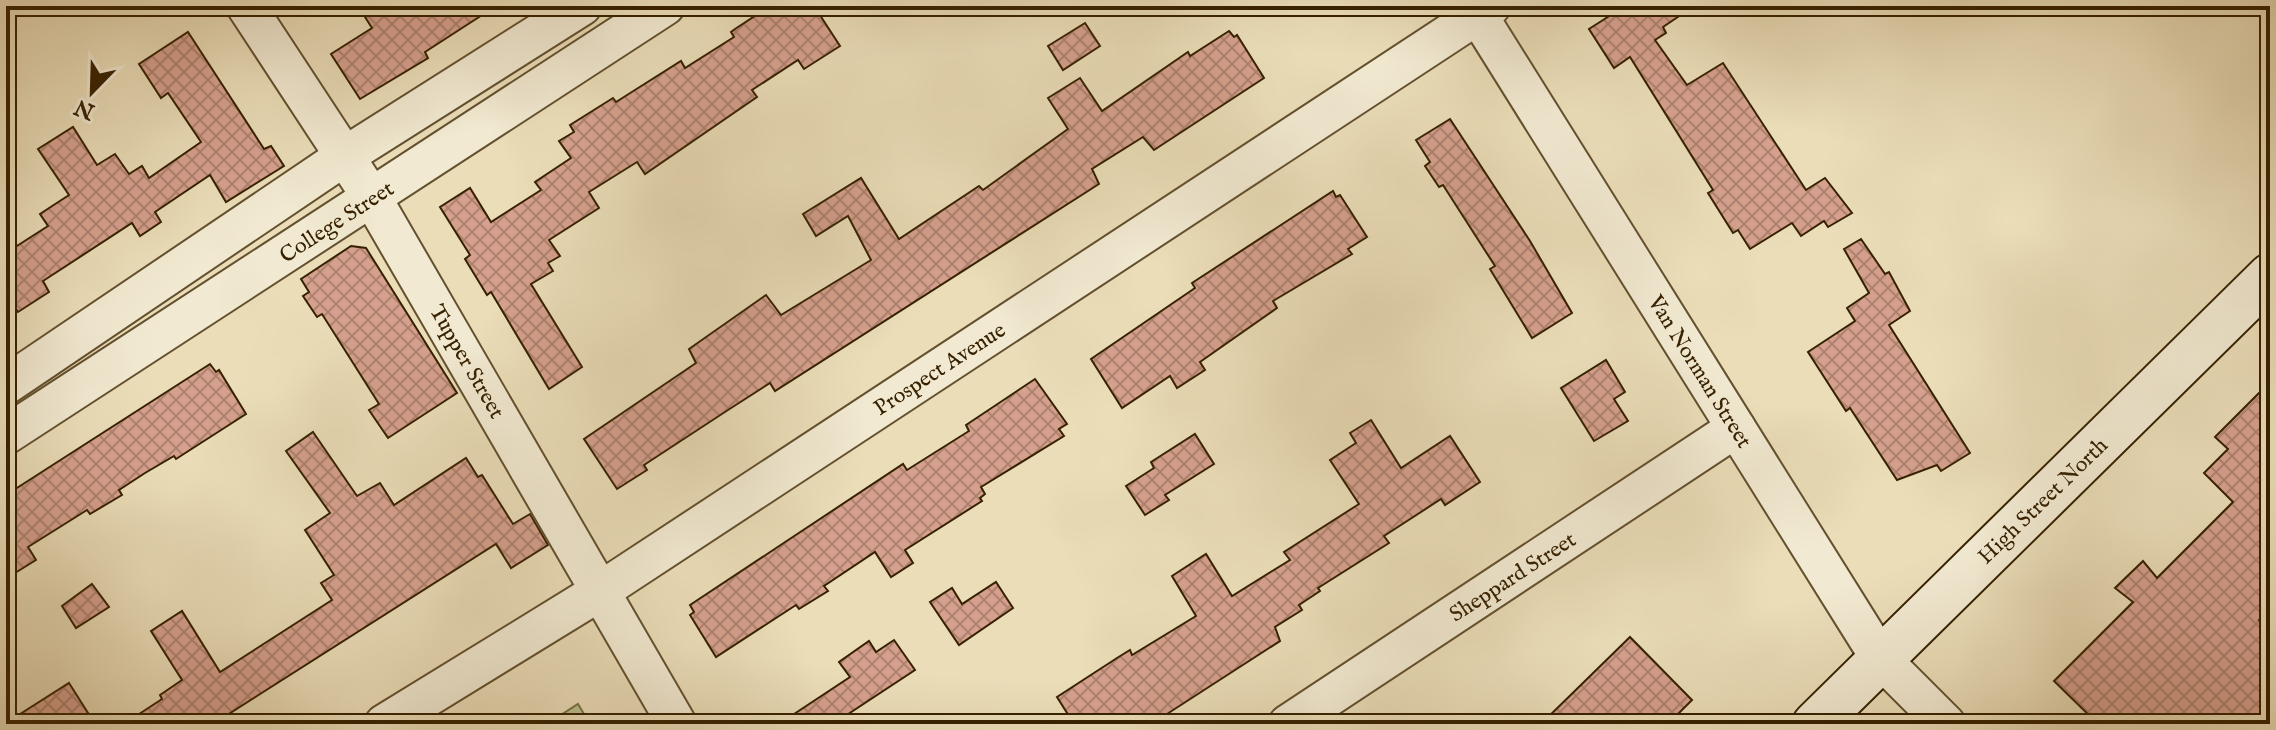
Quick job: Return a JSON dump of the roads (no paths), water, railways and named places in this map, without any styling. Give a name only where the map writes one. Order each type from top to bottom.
[{"type":"main road","name":"High Street North","points":[[1815,724],[2270,276]]},
{"type":"street","name":"Tupper Street","points":[[246,6],[372,198],[677,724]]},
{"type":"street","points":[[6,385],[345,156],[582,6]]},
{"type":"street","name":"Van Norman Street","points":[[1480,9],[1880,658],[1946,724]]},
{"type":"street","name":"Prospect Avenue","points":[[384,724],[602,590],[1480,9]]},
{"type":"street","name":"College Street","points":[[6,435],[372,198],[642,12]]},
{"type":"street","name":"Sheppard Street","points":[[1288,724],[1736,428]]}]
